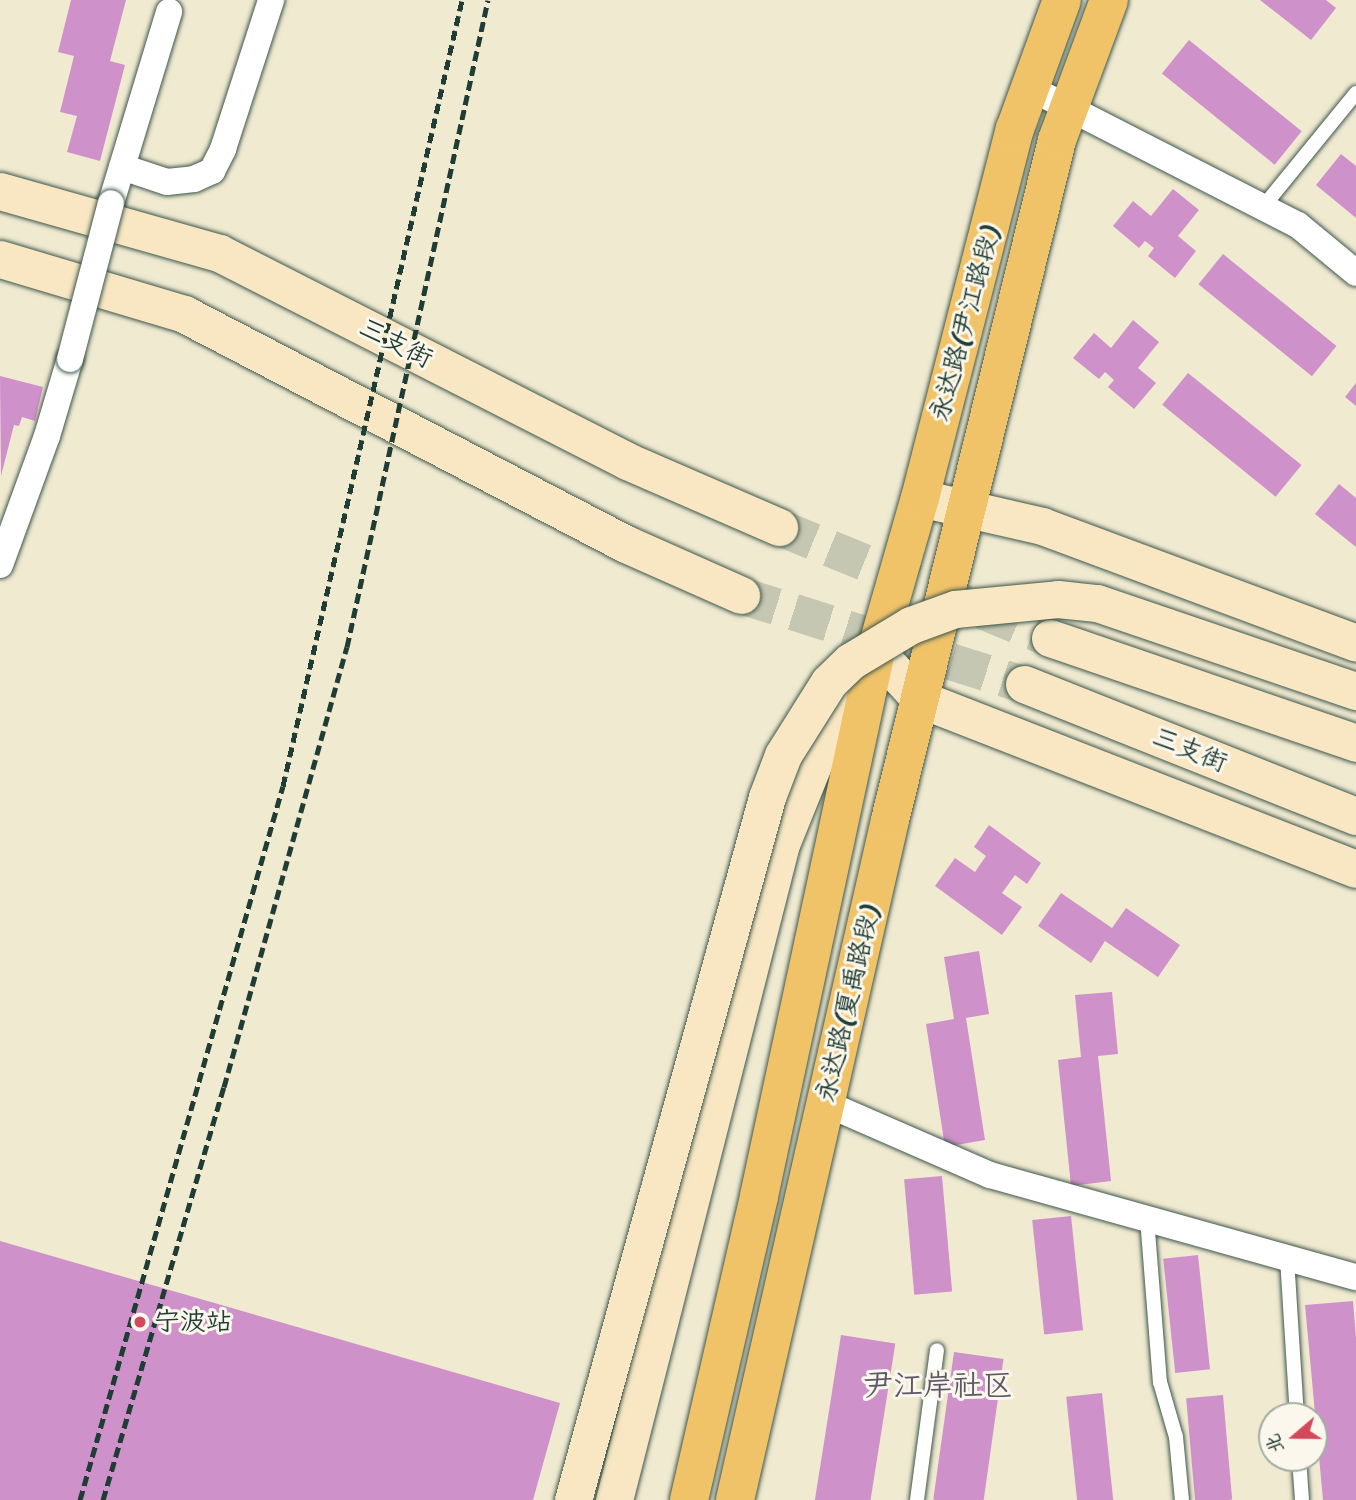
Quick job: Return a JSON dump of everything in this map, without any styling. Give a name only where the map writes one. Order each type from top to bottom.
[{"type":"main road","name":"永达路(尹江路段)","points":[[876,652],[920,498],[1015,129],[1062,0]]},
{"type":"main road","name":"永达路(尹江路段)","points":[[967,509],[1057,141],[1110,0]]},
{"type":"main road","name":"三支街","points":[[0,191],[219,253],[627,461],[779,527]]},
{"type":"main road","points":[[0,259],[184,314],[626,544],[741,595]]},
{"type":"main road","points":[[920,498],[1042,526],[1356,643]]},
{"type":"main road","name":"永达路(夏禹路段)","points":[[735,1500],[825,1103],[967,509]]},
{"type":"main road","points":[[573,1500],[767,797],[783,755],[828,682],[851,661],[911,625],[955,608],[1058,599],[1097,603],[1356,691]]},
{"type":"main road","points":[[1050,638],[1356,743]]},
{"type":"main road","points":[[614,1500],[781,844],[817,755],[846,696],[876,652],[920,699],[1356,869]]},
{"type":"main road","name":"永达路(夏禹路段)","points":[[689,1500],[759,1196],[876,652]]},
{"type":"main road","name":"三支街","points":[[1024,684],[1356,816]]},
{"type":"street","points":[[122,167],[167,181],[194,179],[212,170],[223,149],[271,0]]},
{"type":"street","points":[[0,565],[43,449],[111,203],[169,12]]},
{"type":"street","points":[[1030,88],[1298,225],[1356,273]]},
{"type":"street","points":[[825,1103],[990,1175],[1356,1277]]},
{"type":"lane","points":[[1263,206],[1356,93]]},
{"type":"lane","points":[[1147,1219],[1160,1382],[1176,1437],[1182,1500]]},
{"type":"lane","points":[[1287,1258],[1296,1402]]},
{"type":"lane","points":[[917,1500],[937,1350]]},
{"type":"lane","points":[[1300,1472],[1302,1500]]},
{"type":"building","points":[[71,0],[126,0],[110,61],[125,65],[100,161],[67,152],[77,116],[60,112],[74,56],[58,52]]},
{"type":"building","points":[[1260,0],[1326,0],[1336,8],[1311,40]]},
{"type":"building","points":[[1189,40],[1302,131],[1275,165],[1162,73]]},
{"type":"building","points":[[1341,154],[1356,166],[1356,218],[1316,185]]},
{"type":"building","points":[[1173,189],[1199,210],[1178,236],[1196,251],[1175,278],[1148,256],[1154,248],[1145,241],[1139,248],[1113,226],[1133,201],[1151,216]]},
{"type":"building","points":[[1223,254],[1336,346],[1312,376],[1198,284]]},
{"type":"building","points":[[1133,320],[1159,342],[1138,368],[1156,383],[1134,409],[1108,387],[1114,380],[1105,372],[1099,379],[1073,358],[1094,333],[1111,348]]},
{"type":"building","points":[[1188,373],[1301,465],[1276,497],[1162,405]]},
{"type":"building","points":[[0,376],[43,387],[35,421],[22,417],[19,426],[14,425],[1,476]]},
{"type":"building","points":[[1356,383],[1356,406],[1345,397]]},
{"type":"building","points":[[1339,484],[1356,498],[1356,547],[1315,514]]},
{"type":"building","points":[[989,825],[1041,863],[1027,884],[1015,875],[1002,893],[1022,907],[1002,935],[935,886],[955,858],[975,872],[986,856],[974,847]]},
{"type":"building","points":[[1061,893],[1112,928],[1126,908],[1180,945],[1158,977],[1105,941],[1091,963],[1038,926]]},
{"type":"building","points":[[979,951],[989,1014],[966,1018],[985,1140],[945,1147],[926,1024],[954,1019],[944,957]]},
{"type":"building","points":[[1112,992],[1118,1054],[1098,1056],[1111,1181],[1071,1186],[1058,1060],[1081,1057],[1075,995]]},
{"type":"building","points":[[942,1176],[952,1292],[914,1295],[904,1179]]},
{"type":"building","points":[[1071,1216],[1083,1330],[1044,1334],[1032,1220]]},
{"type":"building","name":"宁波站","points":[[0,1241],[560,1403],[533,1500],[0,1500]]},
{"type":"building","points":[[1198,1255],[1210,1369],[1175,1373],[1163,1259]]},
{"type":"building","points":[[1353,1301],[1356,1338],[1356,1500],[1323,1500],[1320,1472],[1328,1472],[1328,1402],[1314,1402],[1305,1305]]},
{"type":"building","points":[[841,1335],[895,1344],[871,1500],[815,1500]]},
{"type":"building","points":[[954,1352],[1004,1359],[984,1500],[933,1500]]},
{"type":"building","points":[[1102,1393],[1113,1500],[1077,1500],[1066,1397]]},
{"type":"building","points":[[1223,1395],[1232,1500],[1195,1500],[1186,1398]]},
{"type":"tunnel","points":[[779,527],[1050,638]]},
{"type":"tunnel","points":[[741,595],[1024,684]]},
{"type":"railway","points":[[80,1500],[283,786],[462,0]]},
{"type":"railway","points":[[103,1500],[224,1087],[347,647],[488,0]]},
{"type":"place","name":"宁波站","points":[[140,1322]]},
{"type":"district","name":"尹江岸社区","points":[[938,1385]]}]
